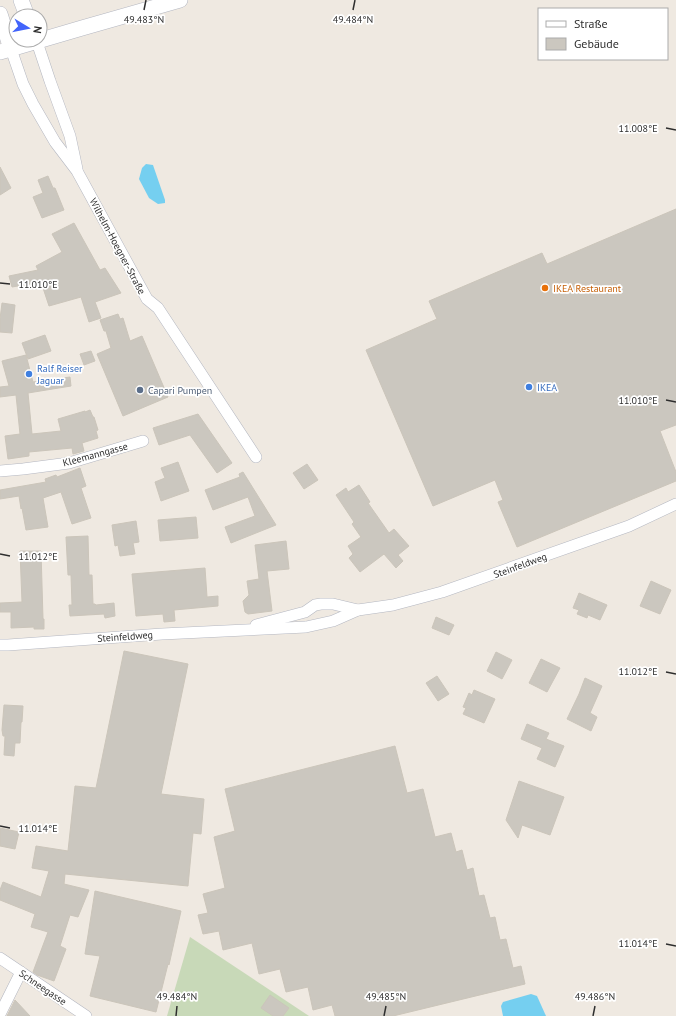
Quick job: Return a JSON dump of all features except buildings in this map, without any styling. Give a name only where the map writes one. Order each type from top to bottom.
[{"type":"main road","points":[[48,38],[180,0]]},
{"type":"main road","points":[[0,14],[5,51],[15,48]]},
{"type":"street","name":"Wilhelm-Hoegner-Straße","points":[[39,48],[70,136],[77,171]]},
{"type":"street","name":"Wilhelm-Hoegner-Straße","points":[[5,51],[55,142],[77,171],[147,299],[158,308],[256,456]]},
{"type":"street","name":"Kleemanngasse","points":[[0,471],[69,462],[143,441]]},
{"type":"street","name":"Steinfeldweg","points":[[0,644],[8,645],[162,634],[306,627],[333,621],[358,610],[393,605],[442,592],[628,526],[676,504]]},
{"type":"street","name":"Steinfeldweg","points":[[250,629],[263,622],[306,612],[315,605],[332,604],[358,610]]},
{"type":"street","name":"Schneegasse","points":[[0,958],[86,1016]]},
{"type":"street","points":[[0,1014],[21,972]]},
{"type":"green space","points":[[190,937],[309,1016],[167,1016]]},
{"type":"water","points":[[146,164],[153,165],[165,203],[158,204],[149,198],[139,179],[142,168]]},
{"type":"water","points":[[531,994],[537,996],[546,1016],[503,1016],[501,1006],[503,1002]]},
{"type":"place","name":"IKEA Restaurant","points":[[545,288]]},
{"type":"place","name":"Ralf Reiser Jaguar","points":[[29,374]]},
{"type":"place","name":"IKEA","points":[[529,387]]},
{"type":"place","name":"Capari Pumpen","points":[[140,390]]}]
